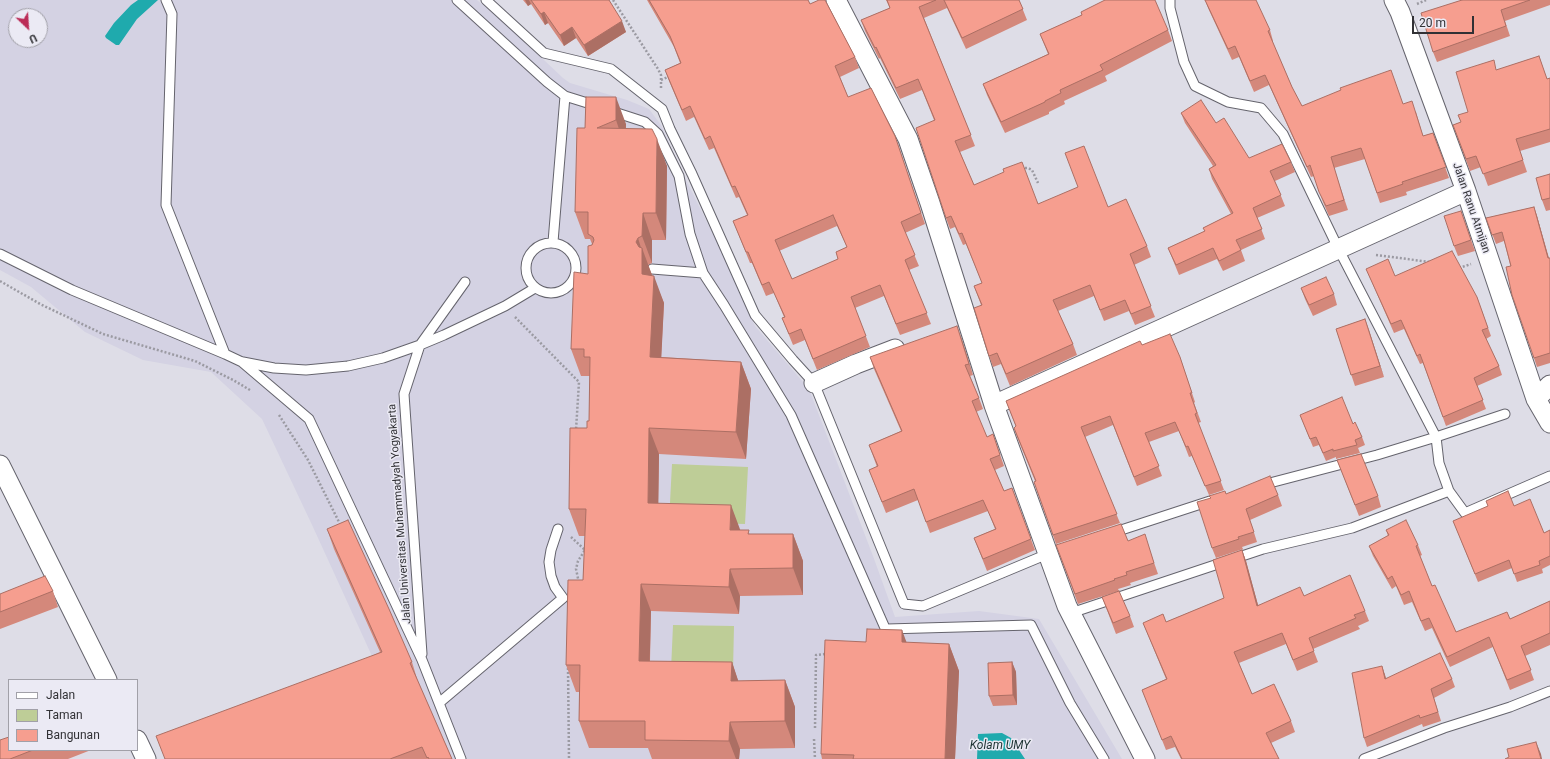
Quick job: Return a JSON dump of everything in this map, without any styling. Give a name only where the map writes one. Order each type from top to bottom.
[{"type":"street","points":[[836,0],[908,139],[930,203],[960,326],[994,405],[1052,552],[1070,613],[1145,759]]},
{"type":"street","name":"Jalan Ranu Atmijan","points":[[1394,0],[1400,12],[1466,191],[1536,399],[1548,421]]},
{"type":"street","points":[[994,405],[1359,241],[1466,191]]},
{"type":"street","points":[[814,383],[856,364],[909,344]]},
{"type":"street","points":[[1536,399],[1550,385]]},
{"type":"street","points":[[0,465],[107,679]]},
{"type":"street","points":[[138,742],[146,759]]},
{"type":"lane","points":[[166,0],[172,14],[166,205],[225,354]]},
{"type":"lane","points":[[457,0],[547,82],[565,96],[645,122],[658,133],[679,176],[690,234],[703,273],[790,415],[885,628],[1031,625],[1070,703],[1104,759]]},
{"type":"lane","points":[[486,0],[544,53],[611,69],[662,109],[755,315],[814,383],[904,604],[923,606],[1052,552]]},
{"type":"lane","points":[[1170,0],[1170,8],[1184,62],[1195,86],[1228,102],[1261,108],[1283,134],[1338,250],[1436,437],[1439,463],[1449,491],[1465,513],[1550,476]]},
{"type":"lane","points":[[553,242],[565,96]]},
{"type":"lane","points":[[553,242],[563,245],[571,253],[580,268],[569,285],[562,291],[552,293],[543,292],[531,284],[526,274],[525,264],[533,249],[542,244],[553,242]]},
{"type":"lane","points":[[0,254],[72,290],[242,362],[274,368],[306,370],[323,369],[348,366],[383,358],[420,345],[505,306],[535,288]]},
{"type":"lane","points":[[652,269],[703,273]]},
{"type":"lane","name":"Jalan Universitas Muhammadyah Yogyakarta","points":[[422,660],[404,394],[420,345],[465,282]]},
{"type":"lane","points":[[242,362],[309,419],[361,526],[422,660],[461,759]]},
{"type":"lane","points":[[1250,489],[1436,437],[1505,414]]},
{"type":"lane","points":[[1070,613],[1263,550],[1352,528],[1449,491]]},
{"type":"lane","points":[[1100,536],[1220,498]]},
{"type":"lane","points":[[439,703],[563,598],[555,587],[550,576],[549,562],[551,550],[558,529]]},
{"type":"lane","points":[[1364,759],[1444,728],[1510,707],[1550,691]]},
{"type":"path","points":[[613,0],[661,75],[662,109]]},
{"type":"path","points":[[661,80],[675,74]]},
{"type":"path","points":[[1014,170],[1028,168],[1032,170],[1038,183]]},
{"type":"path","points":[[1359,241],[1365,251],[1369,254],[1438,263]]},
{"type":"path","points":[[1456,270],[1488,257]]},
{"type":"path","points":[[0,281],[40,304],[103,334],[195,361],[233,380],[252,392]]},
{"type":"path","points":[[505,306],[579,382],[576,437]]},
{"type":"path","points":[[276,410],[308,460],[345,534],[361,526]]},
{"type":"path","points":[[572,530],[571,537],[584,550],[578,561],[576,569],[581,588]]},
{"type":"path","points":[[815,728],[816,655],[831,654]]},
{"type":"path","points":[[568,661],[569,759]]},
{"type":"path","points":[[814,739],[815,759]]},
{"type":"shaded area","points":[[0,0],[477,0],[570,83],[627,100],[649,109],[661,125],[683,174],[730,268],[755,326],[809,389],[895,617],[979,611],[1039,619],[1122,759],[419,759],[262,419],[211,372],[143,360],[85,332],[31,287],[0,270]]},
{"type":"green space","points":[[672,464],[748,467],[745,524],[669,522]]},
{"type":"green space","points":[[673,625],[734,626],[733,671],[671,670]]},
{"type":"water","points":[[138,0],[158,0],[137,19],[119,45],[116,45],[105,36],[114,23],[131,5]]},
{"type":"water","name":"Kolam UMY","points":[[1002,733],[1011,738],[1025,759],[977,759],[978,734]]},
{"type":"building","points":[[531,0],[609,0],[622,21],[584,45],[572,27],[560,35],[544,12],[541,14]]},
{"type":"building","points":[[649,0],[808,0],[810,4],[819,0],[825,0],[855,57],[835,66],[848,97],[871,88],[895,136],[921,213],[901,222],[915,255],[905,260],[927,313],[896,324],[880,285],[851,297],[866,336],[813,359],[801,329],[789,334],[782,318],[785,317],[769,282],[762,285],[733,221],[748,215],[735,186],[732,187],[710,136],[705,139],[690,106],[682,110],[665,70],[681,63],[670,36]],"holes":[[[833,215],[847,247],[836,252],[838,259],[792,279],[775,240]]]},
{"type":"building","points":[[887,0],[936,0],[919,7],[971,135],[955,141],[974,185],[1004,172],[1003,169],[1022,162],[1038,204],[1078,187],[1065,153],[1084,146],[1108,207],[1126,199],[1147,246],[1130,254],[1151,306],[1131,314],[1125,300],[1100,310],[1090,285],[1053,300],[1073,344],[1006,374],[997,353],[989,356],[974,308],[982,305],[974,286],[982,283],[962,233],[959,234],[951,216],[946,218],[916,128],[935,120],[918,79],[896,88],[861,20],[890,8]]},
{"type":"building","points":[[944,0],[1019,0],[1023,9],[962,38]]},
{"type":"building","points":[[1105,0],[1155,0],[1168,30],[1100,65],[1103,70],[1060,90],[1061,93],[1045,102],[1001,122],[983,84],[1049,54],[1040,34],[1082,15],[1081,12]]},
{"type":"building","points":[[1205,0],[1256,0],[1270,30],[1268,31],[1292,87],[1302,106],[1341,90],[1340,88],[1391,70],[1403,104],[1412,101],[1423,136],[1433,133],[1446,167],[1402,182],[1403,184],[1377,193],[1361,148],[1331,157],[1344,200],[1326,206],[1319,192],[1310,165],[1307,167],[1265,75],[1250,81],[1235,46],[1228,49]]},
{"type":"building","points":[[1462,0],[1530,0],[1501,10],[1506,26],[1433,52],[1421,13]]},
{"type":"building","points":[[1539,56],[1547,79],[1550,78],[1550,129],[1516,139],[1523,160],[1483,174],[1476,156],[1466,159],[1453,125],[1461,122],[1458,115],[1468,112],[1456,72],[1494,60],[1496,70]]},
{"type":"building","points":[[586,97],[616,97],[616,120],[597,128],[652,129],[657,139],[656,213],[643,213],[642,236],[638,238],[636,242],[639,247],[642,248],[642,274],[654,276],[650,357],[741,362],[736,432],[649,428],[648,503],[731,505],[730,530],[749,530],[748,534],[793,534],[793,568],[730,569],[729,587],[641,584],[639,661],[732,662],[731,681],[785,680],[785,721],[730,722],[729,741],[645,740],[645,721],[579,721],[580,665],[566,665],[568,580],[583,580],[586,509],[569,509],[570,428],[587,428],[587,421],[589,421],[590,357],[584,357],[584,349],[571,349],[574,272],[588,274],[588,246],[592,245],[594,240],[593,237],[588,234],[588,212],[575,212],[577,128],[585,128]]},
{"type":"building","points":[[1201,100],[1216,123],[1224,118],[1249,158],[1282,144],[1291,162],[1270,171],[1281,195],[1253,208],[1262,229],[1236,240],[1241,250],[1219,261],[1213,248],[1176,265],[1168,248],[1205,231],[1203,228],[1233,213],[1209,169],[1216,165],[1181,113]]},
{"type":"building","points":[[1550,174],[1550,198],[1542,200],[1536,178]]},
{"type":"building","points":[[1534,207],[1548,258],[1550,258],[1550,353],[1534,358],[1512,295],[1506,267],[1511,266],[1502,232],[1492,235],[1486,218]]},
{"type":"building","points":[[1461,211],[1471,240],[1454,246],[1444,216]]},
{"type":"building","points":[[1452,251],[1477,297],[1488,328],[1482,330],[1499,366],[1474,378],[1483,400],[1443,417],[1420,354],[1417,356],[1401,320],[1391,324],[1366,269],[1388,259],[1395,276]]},
{"type":"building","points":[[1326,277],[1334,294],[1309,305],[1301,288]]},
{"type":"building","points":[[1365,319],[1380,366],[1351,375],[1336,329]]},
{"type":"building","points":[[957,326],[969,364],[965,365],[979,398],[972,401],[987,437],[993,434],[1000,455],[990,459],[1004,491],[1012,488],[1031,539],[983,559],[974,538],[996,529],[983,500],[926,522],[914,489],[882,502],[869,470],[878,466],[869,445],[902,431],[870,357]]},
{"type":"building","points":[[1170,334],[1180,357],[1192,393],[1190,393],[1197,413],[1195,414],[1221,481],[1205,486],[1188,446],[1186,447],[1175,422],[1145,433],[1159,466],[1134,477],[1110,416],[1081,427],[1117,514],[1053,535],[1034,482],[1036,481],[1014,428],[1016,426],[1006,401],[1140,341],[1142,345]]},
{"type":"building","points":[[1342,397],[1353,424],[1355,422],[1362,437],[1355,440],[1357,445],[1333,451],[1333,449],[1323,453],[1316,437],[1310,439],[1300,415]]},
{"type":"building","points":[[1361,454],[1378,496],[1355,505],[1337,460]]},
{"type":"building","points":[[1270,476],[1278,495],[1246,509],[1254,532],[1238,537],[1239,539],[1212,548],[1197,502],[1211,498],[1209,496],[1225,491],[1226,494]]},
{"type":"building","points":[[1508,491],[1514,506],[1530,499],[1544,533],[1550,530],[1550,556],[1539,561],[1540,565],[1514,574],[1509,560],[1475,574],[1453,521],[1488,506],[1486,501]]},
{"type":"building","points":[[348,520],[389,609],[412,662],[410,663],[452,759],[429,759],[428,757],[427,758],[422,747],[390,759],[165,759],[156,736],[382,652],[327,529]]},
{"type":"building","points":[[1406,520],[1418,545],[1416,546],[1432,586],[1435,585],[1456,632],[1507,612],[1510,619],[1550,601],[1550,633],[1521,646],[1531,670],[1507,680],[1489,637],[1447,657],[1429,618],[1421,621],[1409,591],[1401,595],[1392,576],[1388,579],[1369,546],[1389,535],[1386,530]]},
{"type":"building","points":[[1121,524],[1128,541],[1145,534],[1154,563],[1126,572],[1127,575],[1075,594],[1056,545]]},
{"type":"building","points":[[1242,550],[1257,606],[1300,587],[1304,596],[1350,575],[1365,611],[1354,615],[1356,618],[1309,638],[1314,651],[1293,660],[1282,633],[1234,652],[1252,694],[1274,684],[1291,721],[1266,733],[1279,759],[1182,759],[1171,736],[1162,740],[1142,690],[1167,679],[1143,623],[1163,614],[1166,622],[1224,598],[1213,560]]},
{"type":"building","points":[[45,576],[53,591],[0,612],[0,594]]},
{"type":"building","points":[[1119,591],[1130,616],[1113,623],[1102,597]]},
{"type":"building","points":[[867,629],[902,630],[902,642],[949,644],[945,759],[853,759],[854,755],[821,754],[825,640],[866,642]]},
{"type":"building","points":[[1440,653],[1452,679],[1431,689],[1438,712],[1420,718],[1419,715],[1364,738],[1352,673],[1382,666],[1385,679]]},
{"type":"building","points":[[1012,662],[1013,695],[989,696],[988,663]]},
{"type":"building","points":[[8,737],[8,751],[30,751],[10,759],[0,759],[0,740]]},
{"type":"building","points":[[1536,742],[1541,759],[1505,759],[1509,757],[1507,749]]}]
